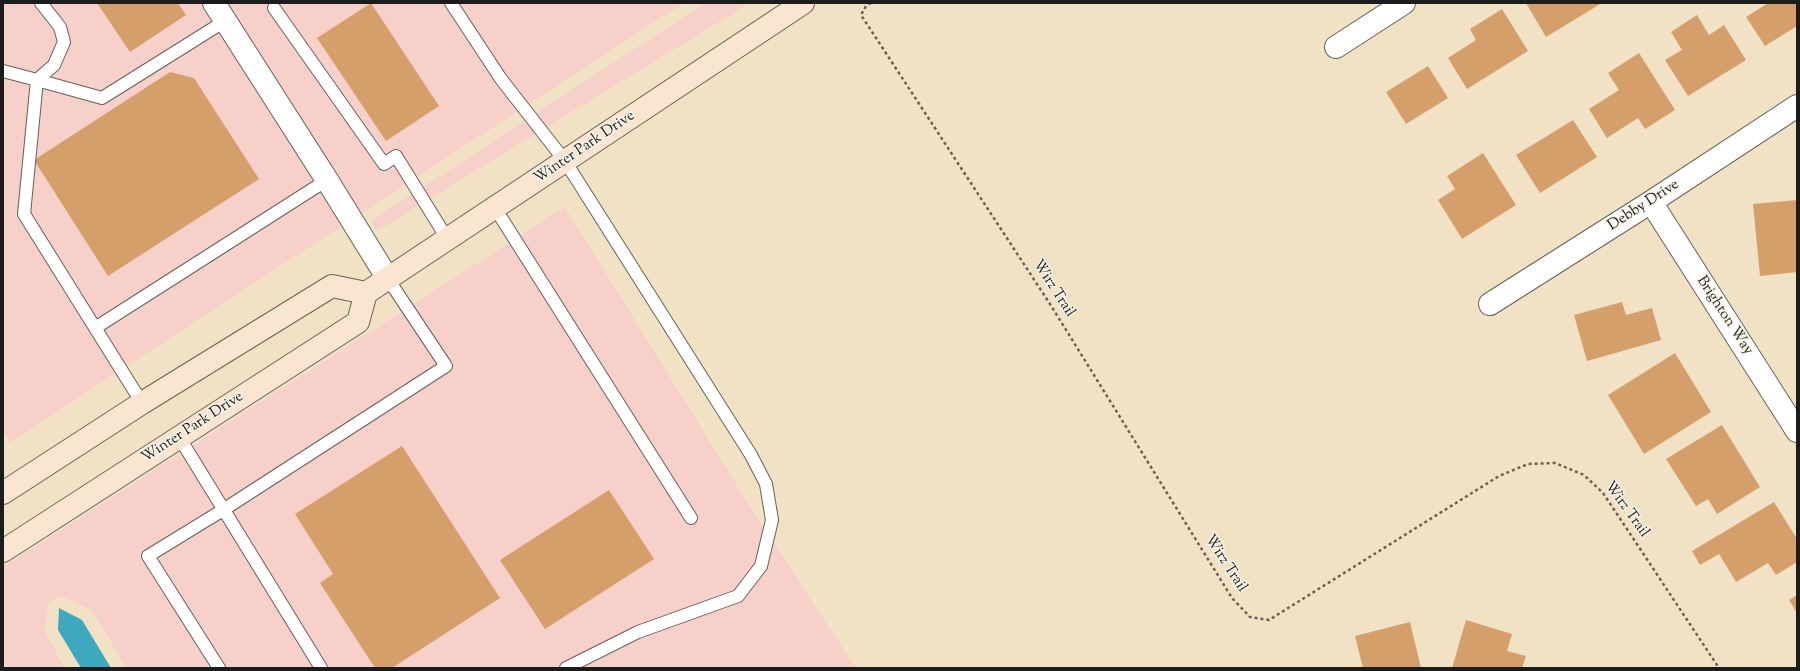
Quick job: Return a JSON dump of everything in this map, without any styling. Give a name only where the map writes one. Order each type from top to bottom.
[{"type":"street","points":[[214,3],[388,279]]},
{"type":"street","name":"Winter Park Drive","points":[[3,551],[358,322],[366,292],[448,240],[564,161],[803,3]]},
{"type":"street","points":[[1336,47],[1404,3]]},
{"type":"street","name":"Debby Drive","points":[[1490,304],[1651,202],[1797,106]]},
{"type":"street","name":"Brighton Way","points":[[1651,202],[1797,431]]},
{"type":"street","points":[[3,493],[142,403],[332,286],[366,292]]},
{"type":"lane","points":[[41,3],[60,27],[64,42],[54,65],[37,80],[24,214],[142,403]]},
{"type":"lane","points":[[451,3],[501,79],[564,161],[751,455],[766,484],[772,520],[761,566],[738,596],[638,632],[566,668]]},
{"type":"lane","points":[[274,8],[384,164],[396,156],[448,240]]},
{"type":"lane","points":[[3,71],[102,98],[225,21]]},
{"type":"lane","points":[[95,328],[327,180]]},
{"type":"lane","points":[[495,208],[691,518]]},
{"type":"lane","points":[[218,668],[148,556],[223,510],[446,366],[388,279]]},
{"type":"lane","points":[[179,437],[321,668]]},
{"type":"path","name":"Wirz Trail","points":[[871,3],[866,6],[860,15],[1050,304],[1232,598],[1250,617],[1269,620],[1499,476],[1528,464],[1555,463],[1584,475],[1603,493],[1719,668]]},
{"type":"shaded area","points":[[3,3],[684,3],[9,443],[3,429]]},
{"type":"shaded area","points":[[705,3],[750,3],[377,231],[371,221]]},
{"type":"shaded area","points":[[565,207],[757,518],[856,668],[126,668],[94,613],[90,609],[66,598],[59,597],[49,602],[45,630],[65,668],[3,668],[3,567]]},
{"type":"water","points":[[59,608],[82,620],[111,668],[81,668],[58,630]]},
{"type":"building","points":[[97,3],[178,3],[186,15],[130,52]]},
{"type":"building","points":[[371,3],[439,106],[386,141],[317,38]]},
{"type":"building","points":[[1526,3],[1602,3],[1546,37]]},
{"type":"building","points":[[1768,3],[1797,3],[1797,26],[1765,46],[1746,17]]},
{"type":"building","points":[[1502,9],[1528,51],[1467,89],[1448,58],[1476,40],[1470,29]]},
{"type":"building","points":[[1697,15],[1709,35],[1724,25],[1746,60],[1688,96],[1665,60],[1682,50],[1671,32]]},
{"type":"building","points":[[1639,53],[1675,110],[1645,129],[1638,118],[1607,138],[1589,109],[1619,90],[1608,73]]},
{"type":"building","points":[[1428,66],[1448,98],[1406,124],[1386,92]]},
{"type":"building","points":[[170,72],[194,78],[259,179],[108,276],[34,160]]},
{"type":"building","points":[[1573,120],[1597,157],[1540,193],[1516,155]]},
{"type":"building","points":[[1483,153],[1516,205],[1462,239],[1438,200],[1455,189],[1447,176]]},
{"type":"building","points":[[1797,200],[1797,272],[1760,276],[1753,204]]},
{"type":"building","points":[[1622,302],[1626,315],[1652,308],[1661,340],[1587,361],[1574,315]]},
{"type":"building","points":[[1675,353],[1711,412],[1644,454],[1608,395]]},
{"type":"building","points":[[1722,425],[1760,487],[1717,514],[1708,499],[1696,506],[1666,459]]},
{"type":"building","points":[[402,446],[500,598],[392,668],[375,668],[320,583],[333,574],[295,514]]},
{"type":"building","points":[[609,490],[654,559],[545,629],[500,560]]},
{"type":"building","points":[[1774,502],[1797,539],[1797,562],[1776,575],[1768,563],[1736,582],[1719,554],[1700,565],[1692,551]]},
{"type":"building","points":[[1797,595],[1797,613],[1789,600]]},
{"type":"building","points":[[1466,620],[1512,634],[1507,651],[1526,656],[1522,668],[1452,668]]},
{"type":"building","points":[[1410,622],[1421,668],[1363,668],[1355,636]]}]
